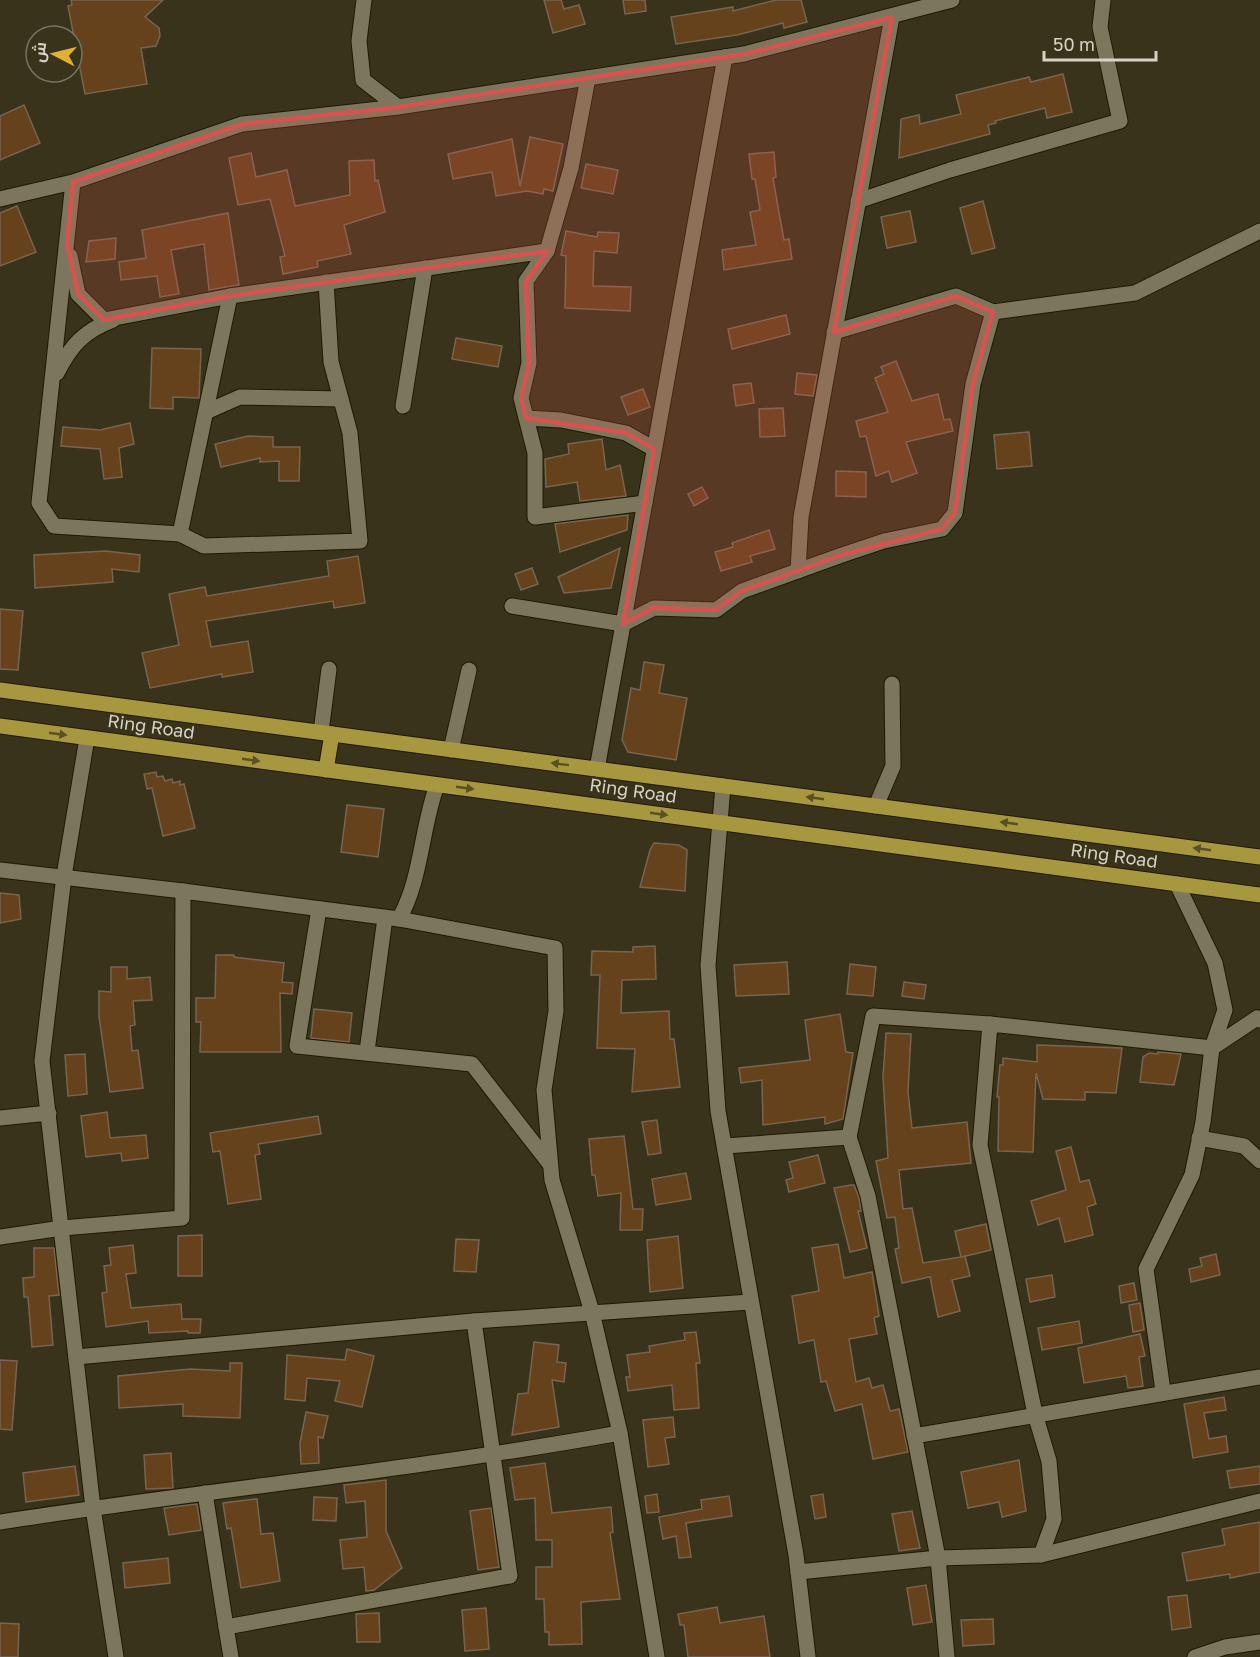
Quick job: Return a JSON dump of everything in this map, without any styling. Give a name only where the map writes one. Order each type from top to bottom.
[{"type":"main road","name":"Ring Road","points":[[0,690],[1260,857]]},
{"type":"main road","name":"Ring Road","points":[[0,726],[1260,895]]},
{"type":"main road","points":[[326,770],[327,733]]},
{"type":"street","points":[[364,0],[359,41],[363,80],[398,107]]},
{"type":"street","points":[[0,199],[74,182],[242,124],[398,107],[725,57],[892,17],[952,0]]},
{"type":"street","points":[[858,201],[950,170],[1120,121],[1100,27],[1103,0]]},
{"type":"street","points":[[798,571],[801,517],[892,17]]},
{"type":"street","points":[[597,769],[725,57]]},
{"type":"street","points":[[588,78],[571,168],[547,251],[526,281],[529,363],[521,398],[535,453],[534,517],[645,503]]},
{"type":"street","points":[[74,182],[39,503],[54,526],[180,534],[204,546],[360,541],[350,433],[331,362],[326,282]]},
{"type":"street","points":[[834,332],[956,296],[993,312],[1135,293],[1260,231]]},
{"type":"street","points":[[67,243],[78,294],[104,320],[230,296],[547,251]]},
{"type":"street","points":[[403,406],[425,268]]},
{"type":"street","points":[[180,534],[230,296]]},
{"type":"street","points":[[512,606],[623,624],[654,608],[716,610],[742,591],[884,541],[942,529],[955,513],[973,384],[993,312]]},
{"type":"street","points":[[52,384],[68,350],[95,327],[121,316]]},
{"type":"street","points":[[206,412],[240,397],[341,399]]},
{"type":"street","points":[[526,418],[561,420],[626,433],[654,449]]},
{"type":"street","points":[[327,733],[329,669]]},
{"type":"street","points":[[451,750],[470,670]]},
{"type":"street","points":[[876,806],[893,765],[892,684]]},
{"type":"street","points":[[87,738],[64,876],[42,1061],[93,1508],[116,1657]]},
{"type":"street","points":[[367,1051],[392,918],[411,898],[427,813],[437,785]]},
{"type":"street","points":[[723,786],[708,965],[718,1111],[798,1572],[808,1657]]},
{"type":"street","points":[[0,870],[64,876],[392,918],[555,948],[556,1011],[544,1090],[552,1180],[592,1312],[620,1433],[657,1657]]},
{"type":"street","points":[[1163,1391],[1146,1269],[1192,1175],[1212,1048],[1225,1010],[1215,963],[1177,884]]},
{"type":"street","points":[[0,1237],[62,1228],[182,1218],[183,891]]},
{"type":"street","points":[[319,909],[297,1046],[367,1051],[472,1064],[550,1165]]},
{"type":"street","points":[[947,1657],[938,1558],[868,1196],[849,1137],[873,1016],[990,1024],[1212,1048],[1257,1018],[1260,1020]]},
{"type":"street","points":[[990,1024],[980,1144],[1035,1414],[1049,1461],[1054,1519],[1041,1555]]},
{"type":"street","points":[[0,1118],[49,1113]]},
{"type":"street","points":[[725,1146],[849,1137]]},
{"type":"street","points":[[1199,1138],[1244,1146],[1260,1161]]},
{"type":"street","points":[[76,1357],[474,1320],[750,1302]]},
{"type":"street","points":[[226,1627],[510,1576],[474,1320]]},
{"type":"street","points":[[914,1436],[1163,1391],[1260,1377]]},
{"type":"street","points":[[0,1522],[205,1492],[494,1455],[620,1433]]},
{"type":"street","points":[[205,1492],[231,1657]]},
{"type":"street","points":[[798,1572],[938,1558],[1041,1555],[1260,1501]]},
{"type":"street","points":[[1195,1657],[1225,1647],[1260,1642]]},
{"type":"highlighted area","points":[[892,17],[834,332],[956,296],[993,312],[973,384],[955,513],[942,529],[842,555],[742,591],[716,610],[654,608],[623,624],[654,449],[626,433],[526,418],[521,398],[529,363],[526,281],[547,251],[230,296],[104,320],[78,294],[67,243],[73,182],[242,124],[398,107],[744,54]]},
{"type":"building","points":[[71,0],[163,0],[145,17],[159,28],[160,36],[156,46],[141,48],[147,84],[85,94],[84,24],[71,24],[68,6],[72,5]]},
{"type":"building","points":[[544,0],[561,0],[564,9],[579,5],[585,24],[553,33]]},
{"type":"building","points":[[623,0],[645,0],[646,11],[625,14]]},
{"type":"building","points":[[776,0],[801,0],[807,22],[784,28],[783,23],[737,35],[676,44],[671,17],[733,7],[733,11]]},
{"type":"building","points":[[1063,74],[1072,112],[1047,118],[1045,108],[995,121],[996,123],[988,125],[990,134],[899,158],[901,119],[919,115],[920,124],[961,114],[956,95],[1029,77],[1031,82]]},
{"type":"building","points":[[24,105],[40,143],[0,160],[0,116]]},
{"type":"building","points":[[530,137],[563,144],[553,191],[544,189],[543,194],[527,191],[496,196],[492,172],[453,179],[448,154],[512,139],[520,186]]},
{"type":"building","points":[[774,152],[776,177],[773,178],[784,240],[789,239],[792,259],[724,270],[722,250],[756,245],[750,212],[760,210],[755,179],[752,179],[749,154]]},
{"type":"building","points":[[251,153],[256,177],[287,170],[295,206],[350,195],[349,161],[374,160],[375,181],[378,180],[385,212],[344,225],[351,254],[317,261],[318,267],[283,274],[280,257],[285,256],[270,199],[238,205],[229,158]]},
{"type":"building","points":[[586,164],[618,170],[613,194],[581,188]]},
{"type":"building","points":[[983,201],[995,248],[972,254],[960,208]]},
{"type":"building","points":[[17,206],[36,252],[0,266],[0,213]]},
{"type":"building","points":[[910,211],[916,242],[887,248],[881,217]]},
{"type":"building","points":[[228,213],[239,285],[209,290],[204,244],[171,250],[179,294],[160,297],[157,276],[121,280],[119,262],[146,258],[142,230]]},
{"type":"building","points":[[566,231],[597,237],[598,232],[619,233],[617,253],[594,251],[593,286],[631,287],[630,311],[565,308],[566,256],[561,255]]},
{"type":"building","points":[[116,238],[115,259],[86,262],[89,241]]},
{"type":"building","points":[[786,315],[790,334],[732,349],[728,329]]},
{"type":"building","points":[[456,338],[502,346],[498,367],[452,359]]},
{"type":"building","points":[[152,348],[201,349],[199,398],[173,397],[173,409],[150,408]]},
{"type":"building","points":[[896,361],[912,401],[938,394],[944,420],[950,419],[953,431],[906,442],[917,473],[892,482],[889,471],[876,476],[866,436],[860,437],[856,421],[888,412],[875,378],[884,374],[881,367]]},
{"type":"building","points":[[797,373],[817,375],[813,396],[795,394]]},
{"type":"building","points":[[751,383],[754,403],[736,406],[733,385]]},
{"type":"building","points":[[643,389],[650,407],[628,415],[621,397]]},
{"type":"building","points":[[783,408],[785,436],[760,437],[759,409]]},
{"type":"building","points":[[130,423],[134,444],[119,448],[122,477],[104,479],[100,449],[61,446],[63,427],[100,430]]},
{"type":"building","points":[[1029,432],[1032,466],[997,469],[994,435]]},
{"type":"building","points":[[248,436],[273,437],[273,447],[300,447],[299,481],[279,481],[279,461],[260,462],[260,458],[221,467],[215,444]]},
{"type":"building","points":[[602,439],[606,470],[620,465],[626,496],[580,501],[577,482],[546,487],[545,459],[569,454],[568,444]]},
{"type":"building","points":[[836,471],[866,472],[866,497],[836,496]]},
{"type":"building","points":[[702,487],[708,498],[694,506],[688,494]]},
{"type":"building","points":[[628,515],[627,530],[560,552],[555,524]]},
{"type":"building","points":[[769,530],[775,549],[750,556],[752,562],[721,571],[715,552],[733,547],[732,543]]},
{"type":"building","points":[[620,548],[611,588],[564,593],[558,577]]},
{"type":"building","points":[[106,551],[140,555],[139,572],[112,569],[113,582],[35,588],[34,555]]},
{"type":"building","points":[[358,556],[365,603],[334,608],[333,601],[206,621],[211,647],[248,641],[253,672],[222,677],[222,674],[150,688],[142,653],[179,645],[169,594],[205,587],[207,596],[329,576],[327,561]]},
{"type":"building","points":[[532,568],[538,584],[521,590],[515,574]]},
{"type":"building","points":[[0,609],[23,611],[18,670],[0,669]]},
{"type":"building","points":[[644,662],[664,665],[659,693],[687,698],[676,760],[628,752],[622,740],[631,688],[640,690]]},
{"type":"building","points":[[156,772],[157,777],[163,776],[165,781],[172,779],[173,783],[180,781],[180,785],[184,784],[195,828],[163,836],[152,788],[147,789],[144,774]]},
{"type":"building","points":[[347,805],[384,809],[378,857],[341,852]]},
{"type":"building","points":[[654,843],[679,845],[687,850],[685,891],[640,887]]},
{"type":"building","points":[[0,893],[19,895],[21,919],[0,923]]},
{"type":"building","points":[[655,946],[656,979],[622,980],[621,1013],[669,1011],[670,1039],[674,1039],[680,1087],[632,1092],[635,1049],[597,1048],[600,975],[591,975],[592,951],[633,952],[633,947]]},
{"type":"building","points":[[216,955],[234,955],[234,957],[284,963],[282,982],[293,983],[292,994],[280,993],[281,1052],[200,1052],[201,1022],[196,1022],[196,998],[215,998]]},
{"type":"building","points":[[787,962],[789,994],[736,996],[734,965]]},
{"type":"building","points":[[850,964],[876,967],[873,996],[847,994]]},
{"type":"building","points":[[111,967],[127,967],[127,979],[150,977],[152,1000],[133,1001],[135,1025],[130,1026],[132,1051],[138,1050],[143,1088],[110,1092],[99,1017],[99,991],[111,992]]},
{"type":"building","points":[[904,982],[926,985],[924,999],[902,996]]},
{"type":"building","points":[[314,1009],[352,1013],[349,1042],[311,1038]]},
{"type":"building","points":[[840,1014],[846,1052],[853,1053],[843,1119],[825,1124],[825,1117],[763,1125],[762,1080],[741,1083],[739,1068],[810,1060],[805,1020]]},
{"type":"building","points":[[886,1033],[911,1034],[908,1092],[912,1128],[967,1122],[971,1163],[899,1170],[903,1209],[912,1208],[923,1263],[961,1257],[955,1231],[986,1224],[991,1250],[965,1256],[970,1276],[952,1280],[960,1311],[938,1317],[930,1277],[902,1283],[895,1249],[899,1248],[895,1217],[887,1218],[876,1161],[888,1158],[883,1077]]},
{"type":"building","points":[[1037,1045],[1122,1048],[1116,1093],[1085,1092],[1085,1100],[1043,1099],[1036,1073],[1033,1152],[998,1151],[999,1097],[997,1097],[1000,1065],[1003,1065],[1003,1058],[1037,1062]]},
{"type":"building","points":[[1158,1052],[1181,1054],[1174,1085],[1140,1082],[1143,1057],[1149,1053],[1158,1054]]},
{"type":"building","points":[[85,1054],[87,1094],[68,1096],[65,1055]]},
{"type":"building","points":[[107,1112],[110,1138],[146,1135],[148,1158],[122,1161],[121,1153],[86,1157],[81,1116]]},
{"type":"building","points":[[318,1116],[321,1134],[258,1144],[260,1154],[255,1155],[261,1199],[228,1204],[220,1151],[213,1152],[210,1133]]},
{"type":"building","points":[[657,1120],[661,1153],[648,1155],[642,1122]]},
{"type":"building","points":[[624,1136],[633,1209],[643,1209],[642,1230],[620,1230],[621,1193],[598,1196],[595,1175],[592,1175],[589,1139]]},
{"type":"building","points":[[1071,1147],[1080,1182],[1089,1180],[1096,1204],[1087,1207],[1093,1235],[1065,1242],[1059,1218],[1038,1225],[1031,1201],[1066,1190],[1056,1151]]},
{"type":"building","points":[[818,1155],[825,1183],[789,1192],[786,1180],[793,1178],[789,1162]]},
{"type":"building","points":[[686,1173],[691,1199],[656,1205],[652,1179]]},
{"type":"building","points":[[854,1185],[859,1198],[861,1211],[858,1211],[867,1248],[850,1252],[834,1188]]},
{"type":"building","points":[[202,1235],[202,1276],[178,1276],[178,1236]]},
{"type":"building","points":[[678,1236],[683,1288],[650,1292],[647,1240]]},
{"type":"building","points":[[456,1239],[479,1240],[476,1272],[454,1271]]},
{"type":"building","points":[[838,1244],[844,1278],[872,1272],[879,1316],[874,1318],[877,1334],[849,1339],[856,1382],[869,1378],[872,1388],[883,1385],[890,1411],[899,1409],[908,1452],[873,1459],[862,1404],[835,1411],[826,1381],[821,1382],[814,1340],[799,1343],[792,1296],[819,1291],[812,1248]]},
{"type":"building","points":[[133,1245],[136,1273],[126,1274],[131,1308],[181,1304],[182,1319],[201,1319],[200,1333],[188,1333],[188,1331],[149,1333],[148,1321],[106,1327],[102,1293],[107,1292],[104,1266],[111,1265],[109,1248]]},
{"type":"building","points":[[34,1248],[54,1248],[59,1295],[49,1296],[53,1345],[32,1347],[28,1297],[24,1297],[23,1278],[34,1277]]},
{"type":"building","points":[[1216,1254],[1220,1275],[1191,1282],[1189,1269],[1202,1266],[1200,1258]]},
{"type":"building","points":[[1052,1275],[1055,1297],[1030,1302],[1026,1279]]},
{"type":"building","points":[[1134,1283],[1137,1300],[1121,1303],[1119,1286]]},
{"type":"building","points":[[1140,1303],[1144,1330],[1133,1332],[1129,1305]]},
{"type":"building","points":[[1079,1321],[1082,1343],[1042,1350],[1038,1328]]},
{"type":"building","points":[[696,1332],[700,1363],[696,1363],[699,1408],[674,1410],[672,1385],[628,1391],[626,1377],[630,1377],[627,1355],[650,1352],[649,1346],[685,1340],[684,1333]]},
{"type":"building","points":[[1140,1334],[1145,1356],[1139,1357],[1143,1386],[1128,1388],[1126,1376],[1084,1383],[1078,1348]]},
{"type":"building","points":[[534,1342],[559,1345],[557,1362],[566,1363],[564,1382],[552,1380],[559,1427],[512,1435],[518,1394],[528,1393]]},
{"type":"building","points":[[347,1349],[374,1356],[362,1407],[335,1401],[340,1381],[307,1378],[305,1401],[285,1399],[287,1355],[345,1360]]},
{"type":"building","points":[[0,1360],[17,1361],[12,1430],[0,1429]]},
{"type":"building","points":[[230,1363],[242,1363],[240,1418],[183,1416],[183,1404],[119,1408],[118,1376],[190,1369],[230,1371]]},
{"type":"building","points":[[1224,1397],[1226,1410],[1204,1413],[1209,1439],[1226,1436],[1228,1452],[1193,1458],[1184,1404]]},
{"type":"building","points":[[306,1412],[328,1416],[323,1438],[318,1437],[319,1463],[301,1464],[300,1443]]},
{"type":"building","points":[[673,1417],[675,1437],[665,1438],[669,1464],[648,1467],[643,1420]]},
{"type":"building","points":[[171,1453],[173,1488],[146,1489],[144,1455]]},
{"type":"building","points":[[1019,1460],[1026,1511],[1002,1517],[999,1502],[968,1508],[961,1472]]},
{"type":"building","points":[[545,1463],[552,1513],[611,1507],[613,1532],[610,1533],[620,1599],[581,1602],[582,1644],[549,1645],[549,1632],[545,1632],[544,1599],[536,1599],[536,1567],[552,1567],[552,1540],[536,1540],[535,1498],[515,1500],[510,1468]]},
{"type":"building","points":[[75,1466],[79,1495],[26,1502],[23,1473]]},
{"type":"building","points":[[1260,1466],[1260,1484],[1230,1488],[1227,1471]]},
{"type":"building","points":[[386,1480],[386,1531],[402,1568],[374,1590],[366,1591],[364,1567],[343,1569],[340,1540],[367,1537],[365,1501],[346,1503],[344,1485]]},
{"type":"building","points":[[657,1494],[659,1512],[647,1513],[645,1496]]},
{"type":"building","points":[[823,1494],[826,1517],[815,1519],[811,1496]]},
{"type":"building","points":[[729,1496],[732,1516],[686,1523],[691,1557],[679,1558],[676,1536],[663,1539],[659,1517],[702,1509],[701,1500]]},
{"type":"building","points":[[314,1497],[337,1498],[336,1521],[313,1520]]},
{"type":"building","points":[[257,1499],[261,1534],[273,1533],[280,1581],[241,1588],[231,1528],[227,1529],[223,1503]]},
{"type":"building","points":[[197,1504],[201,1530],[169,1535],[164,1508]]},
{"type":"building","points":[[491,1508],[499,1567],[478,1570],[470,1511]]},
{"type":"building","points":[[912,1511],[920,1548],[899,1551],[892,1514]]},
{"type":"building","points":[[1260,1522],[1260,1572],[1230,1578],[1230,1574],[1187,1581],[1182,1553],[1225,1545],[1222,1529]]},
{"type":"building","points":[[168,1558],[170,1583],[125,1588],[123,1563]]},
{"type":"building","points":[[926,1585],[932,1622],[913,1625],[907,1588]]},
{"type":"building","points":[[1187,1595],[1191,1627],[1172,1630],[1168,1597]]},
{"type":"building","points":[[717,1607],[720,1623],[764,1616],[770,1657],[688,1657],[684,1625],[680,1625],[678,1614]]},
{"type":"building","points":[[486,1608],[489,1649],[465,1651],[462,1610]]},
{"type":"building","points":[[379,1613],[380,1642],[357,1642],[356,1614]]},
{"type":"building","points":[[993,1619],[994,1644],[963,1646],[961,1620]]},
{"type":"building","points":[[0,1623],[19,1624],[18,1657],[0,1657]]}]
